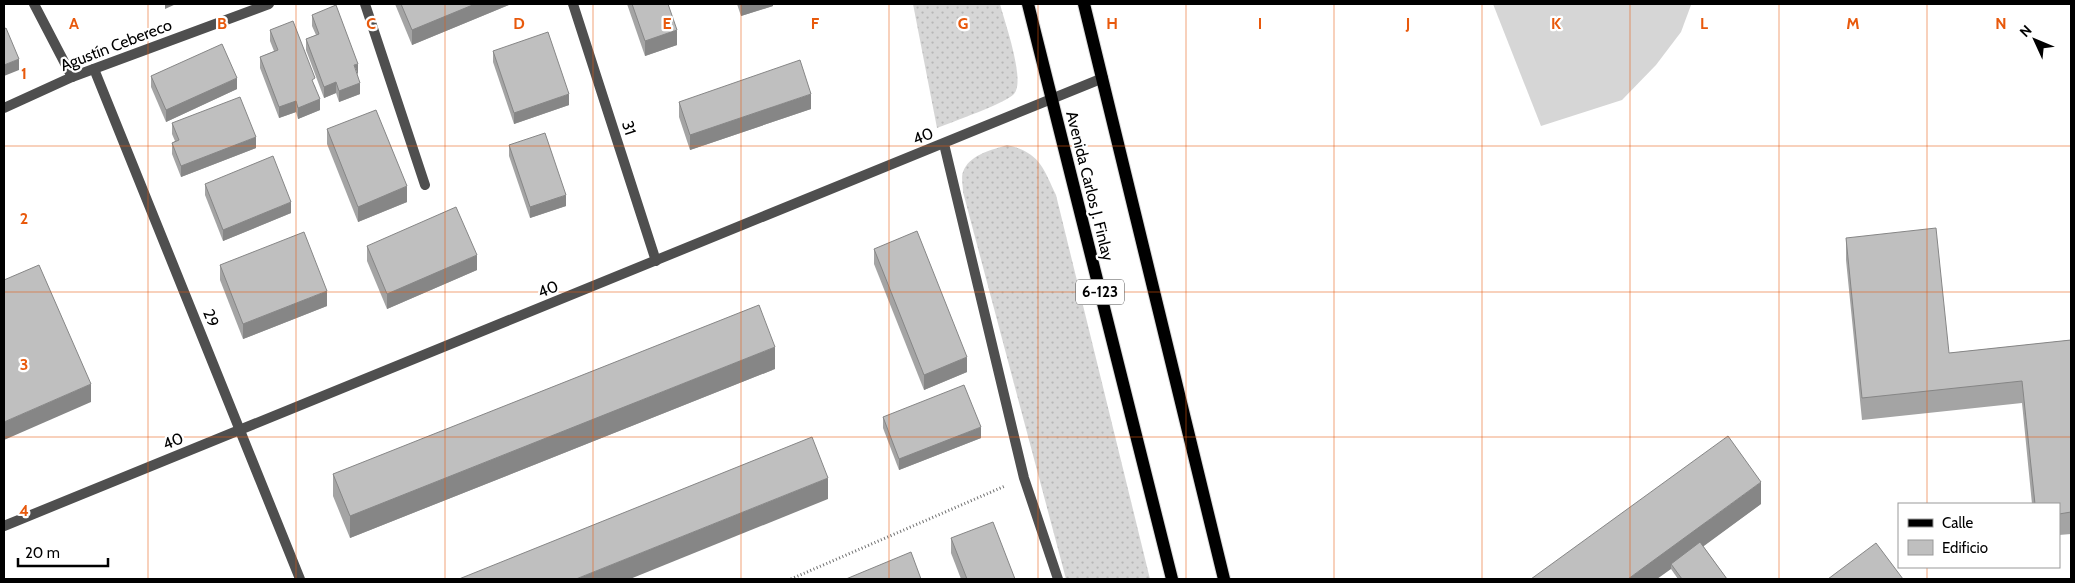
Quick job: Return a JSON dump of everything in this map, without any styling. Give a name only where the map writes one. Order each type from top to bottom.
[{"type":"main road","name":"Avenida Carlos J. Finlay","points":[[1028,4],[1172,579]]},
{"type":"main road","points":[[1084,4],[1224,579]]},
{"type":"street","points":[[34,4],[72,77]]},
{"type":"street","name":"Agustín Cebereco","points":[[4,108],[72,77],[269,4]]},
{"type":"street","points":[[365,4],[426,185]]},
{"type":"street","name":"31","points":[[572,4],[656,261]]},
{"type":"street","name":"29","points":[[94,69],[300,579]]},
{"type":"street","name":"40","points":[[4,526],[1103,78]]},
{"type":"street","points":[[944,144],[1024,478],[1058,579]]},
{"type":"path","points":[[791,579],[1024,478]]},
{"type":"shaded area","points":[[913,4],[1000,4],[1016,64],[1017,87],[1014,94],[990,107],[937,128]]},
{"type":"shaded area","points":[[1493,4],[1691,5],[1681,32],[1656,65],[1622,100],[1541,126]]},
{"type":"shaded area","points":[[1007,145],[1026,152],[1039,162],[1056,195],[1150,579],[1066,579],[963,192],[962,174],[970,161],[981,154]]},
{"type":"building","points":[[401,4],[475,4],[412,30]]},
{"type":"building","points":[[632,4],[668,4],[677,30],[645,41]]},
{"type":"building","points":[[336,5],[358,64],[354,65],[360,83],[339,91],[336,82],[324,87],[306,39],[319,34],[312,15]]},
{"type":"building","points":[[293,21],[315,78],[312,80],[320,99],[298,108],[296,101],[279,107],[260,57],[278,50],[270,30]]},
{"type":"building","points":[[6,28],[19,59],[4,65],[4,29]]},
{"type":"building","points":[[548,32],[569,94],[514,113],[493,51]]},
{"type":"building","points":[[222,44],[237,78],[166,110],[151,76]]},
{"type":"building","points":[[800,60],[811,94],[690,135],[679,102]]},
{"type":"building","points":[[240,97],[256,137],[181,166],[172,143],[179,140],[172,123]]},
{"type":"building","points":[[376,110],[407,186],[358,207],[327,129]]},
{"type":"building","points":[[545,133],[566,195],[530,207],[509,145]]},
{"type":"building","points":[[273,156],[291,202],[223,230],[205,184]]},
{"type":"building","points":[[456,207],[477,255],[387,294],[367,246]]},
{"type":"building","points":[[1936,228],[1949,353],[2071,340],[2071,512],[2060,514],[2060,503],[2035,503],[2022,381],[1862,398],[1846,238]]},
{"type":"building","points":[[917,231],[967,357],[924,375],[874,249]]},
{"type":"building","points":[[304,232],[327,291],[243,324],[220,265]]},
{"type":"building","points":[[39,265],[91,384],[4,422],[4,280]]},
{"type":"building","points":[[759,305],[775,347],[350,516],[333,474]]},
{"type":"building","points":[[964,385],[981,427],[899,459],[883,417]]},
{"type":"building","points":[[1728,436],[1761,482],[1628,579],[1531,579]]},
{"type":"building","points":[[812,437],[828,478],[576,579],[459,579]]},
{"type":"building","points":[[993,522],[1015,579],[967,579],[951,538]]},
{"type":"building","points":[[1700,542],[1727,579],[1682,579],[1671,564]]},
{"type":"building","points":[[1876,543],[1903,579],[1828,579]]},
{"type":"building","points":[[911,552],[921,579],[846,579]]}]
